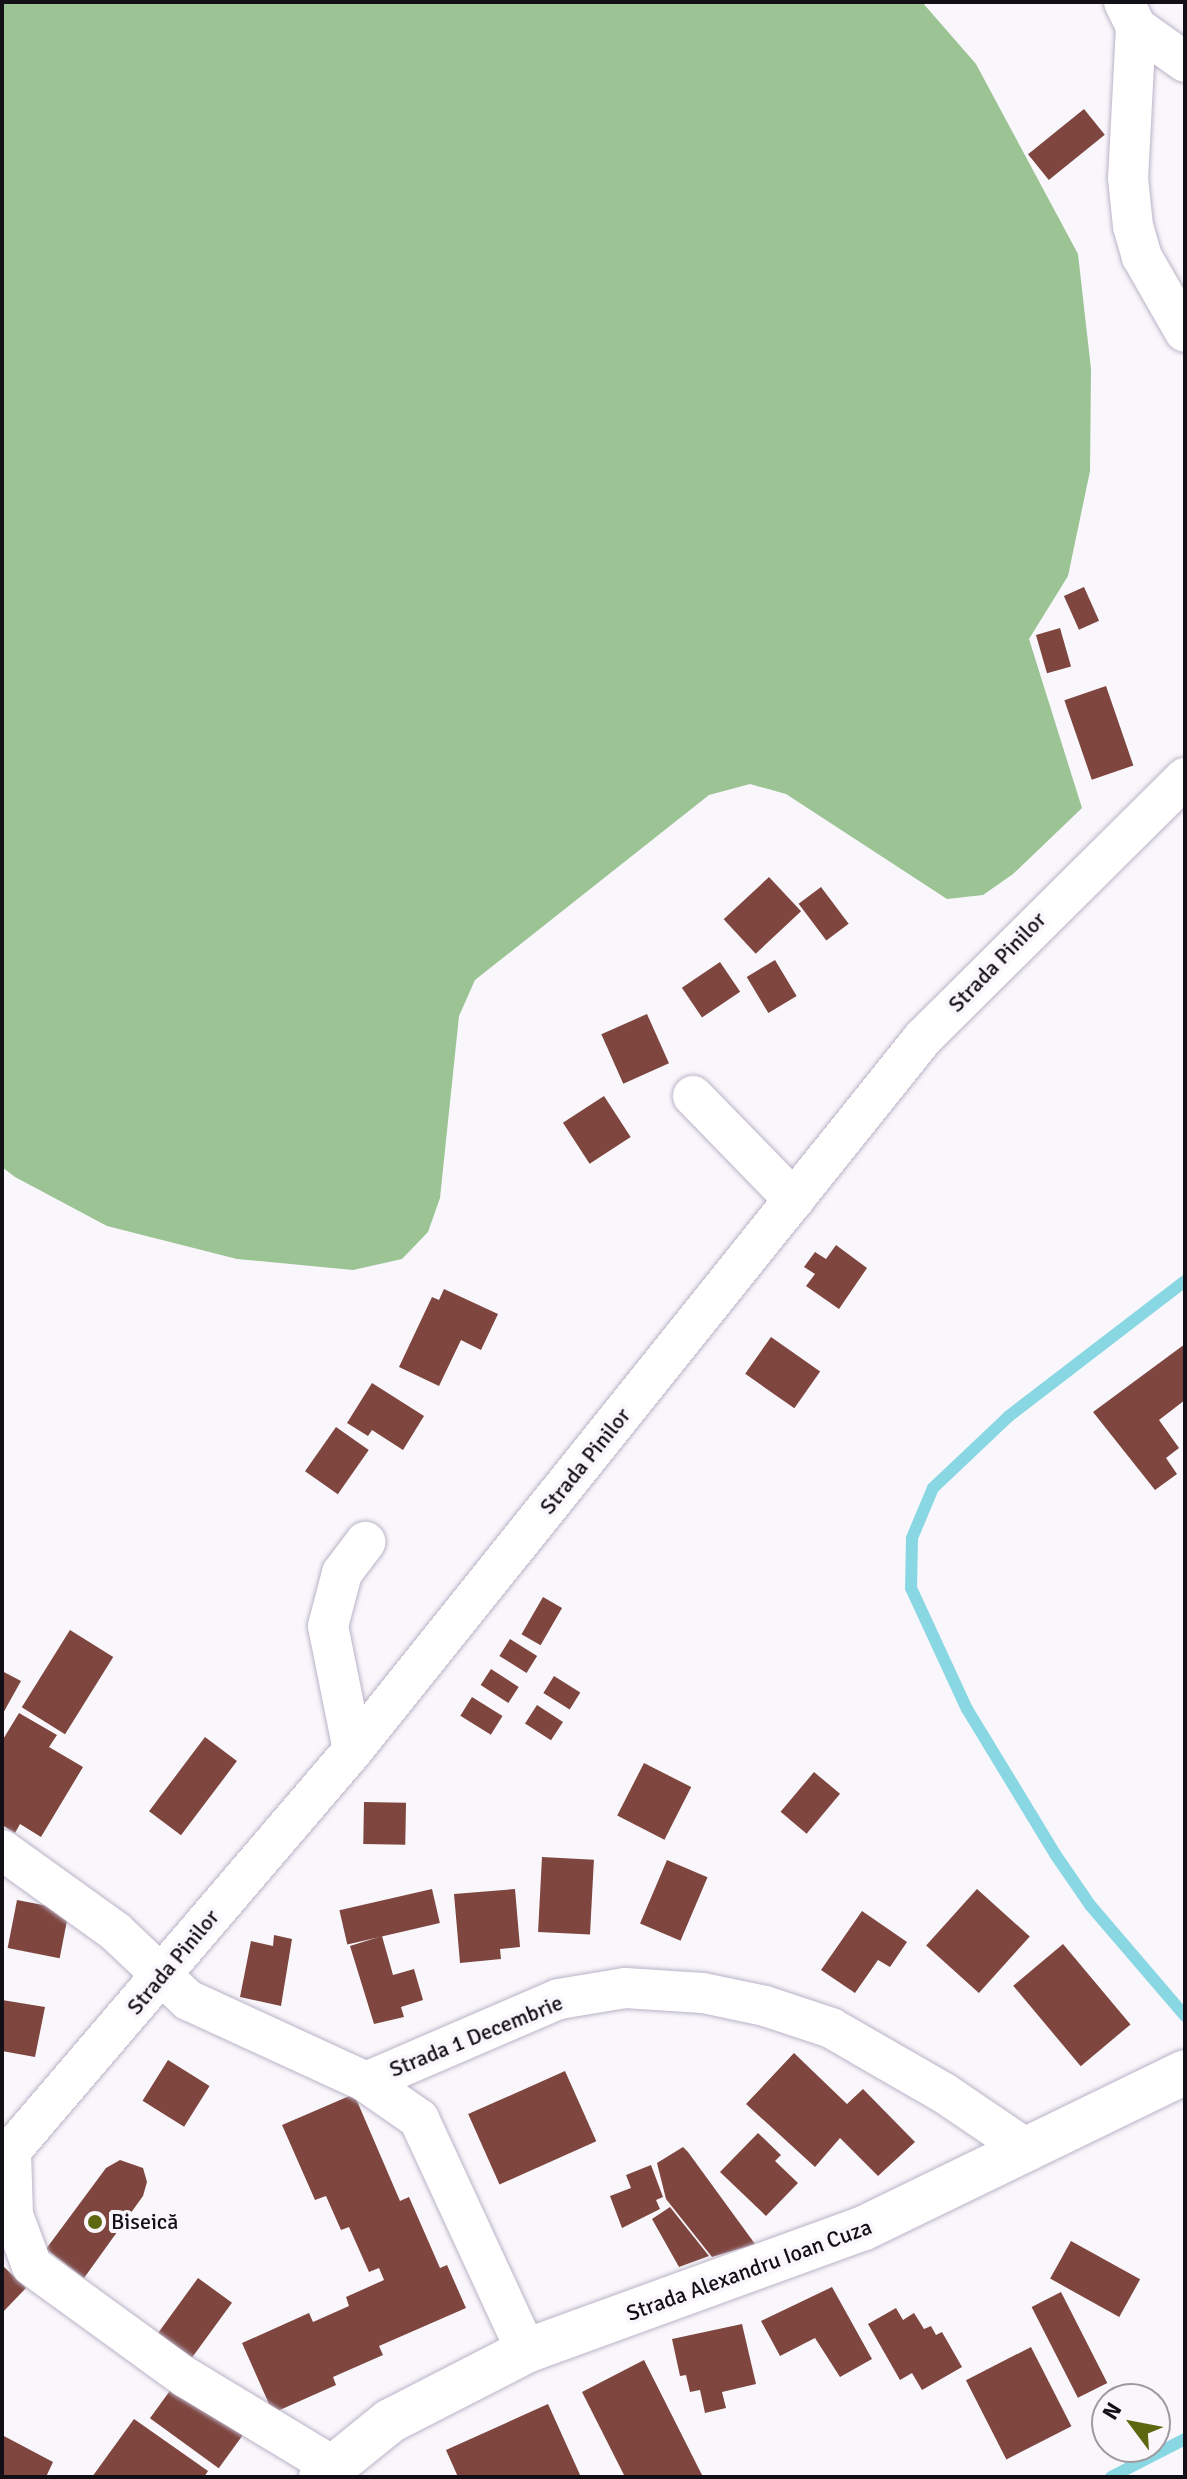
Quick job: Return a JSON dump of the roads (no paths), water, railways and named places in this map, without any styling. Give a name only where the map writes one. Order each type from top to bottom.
[{"type":"main road","name":"Strada Alexandru Ioan Cuza","points":[[326,2471],[390,2421],[526,2351],[862,2229],[1185,2072]]},
{"type":"street","points":[[1130,14],[1185,62]]},
{"type":"street","points":[[1130,14],[1128,178],[1133,226],[1142,257],[1185,332]]},
{"type":"street","name":"Strada Pinilor","points":[[6,2157],[353,1750],[923,1038],[1185,778]]},
{"type":"street","points":[[693,1096],[794,1200]]},
{"type":"street","points":[[353,1750],[328,1626],[342,1573],[365,1542]]},
{"type":"street","points":[[2,1850],[116,1932],[162,1975],[215,2017],[366,2082],[419,2119],[526,2351]]},
{"type":"street","name":"Strada 1 Decembrie","points":[[366,2082],[559,1999],[625,1988],[703,1993],[765,2006],[831,2028],[931,2085],[1028,2150]]},
{"type":"street","points":[[6,2157],[13,2215],[32,2266],[185,2377],[326,2471]]},
{"type":"waterway","points":[[1185,1281],[1008,1417],[933,1488],[912,1538],[911,1588],[967,1709],[1055,1854],[1090,1905],[1185,2016]]},
{"type":"waterway","points":[[1111,2477],[1185,2439]]},
{"type":"place","name":"Biseică","points":[[95,2222]]}]
